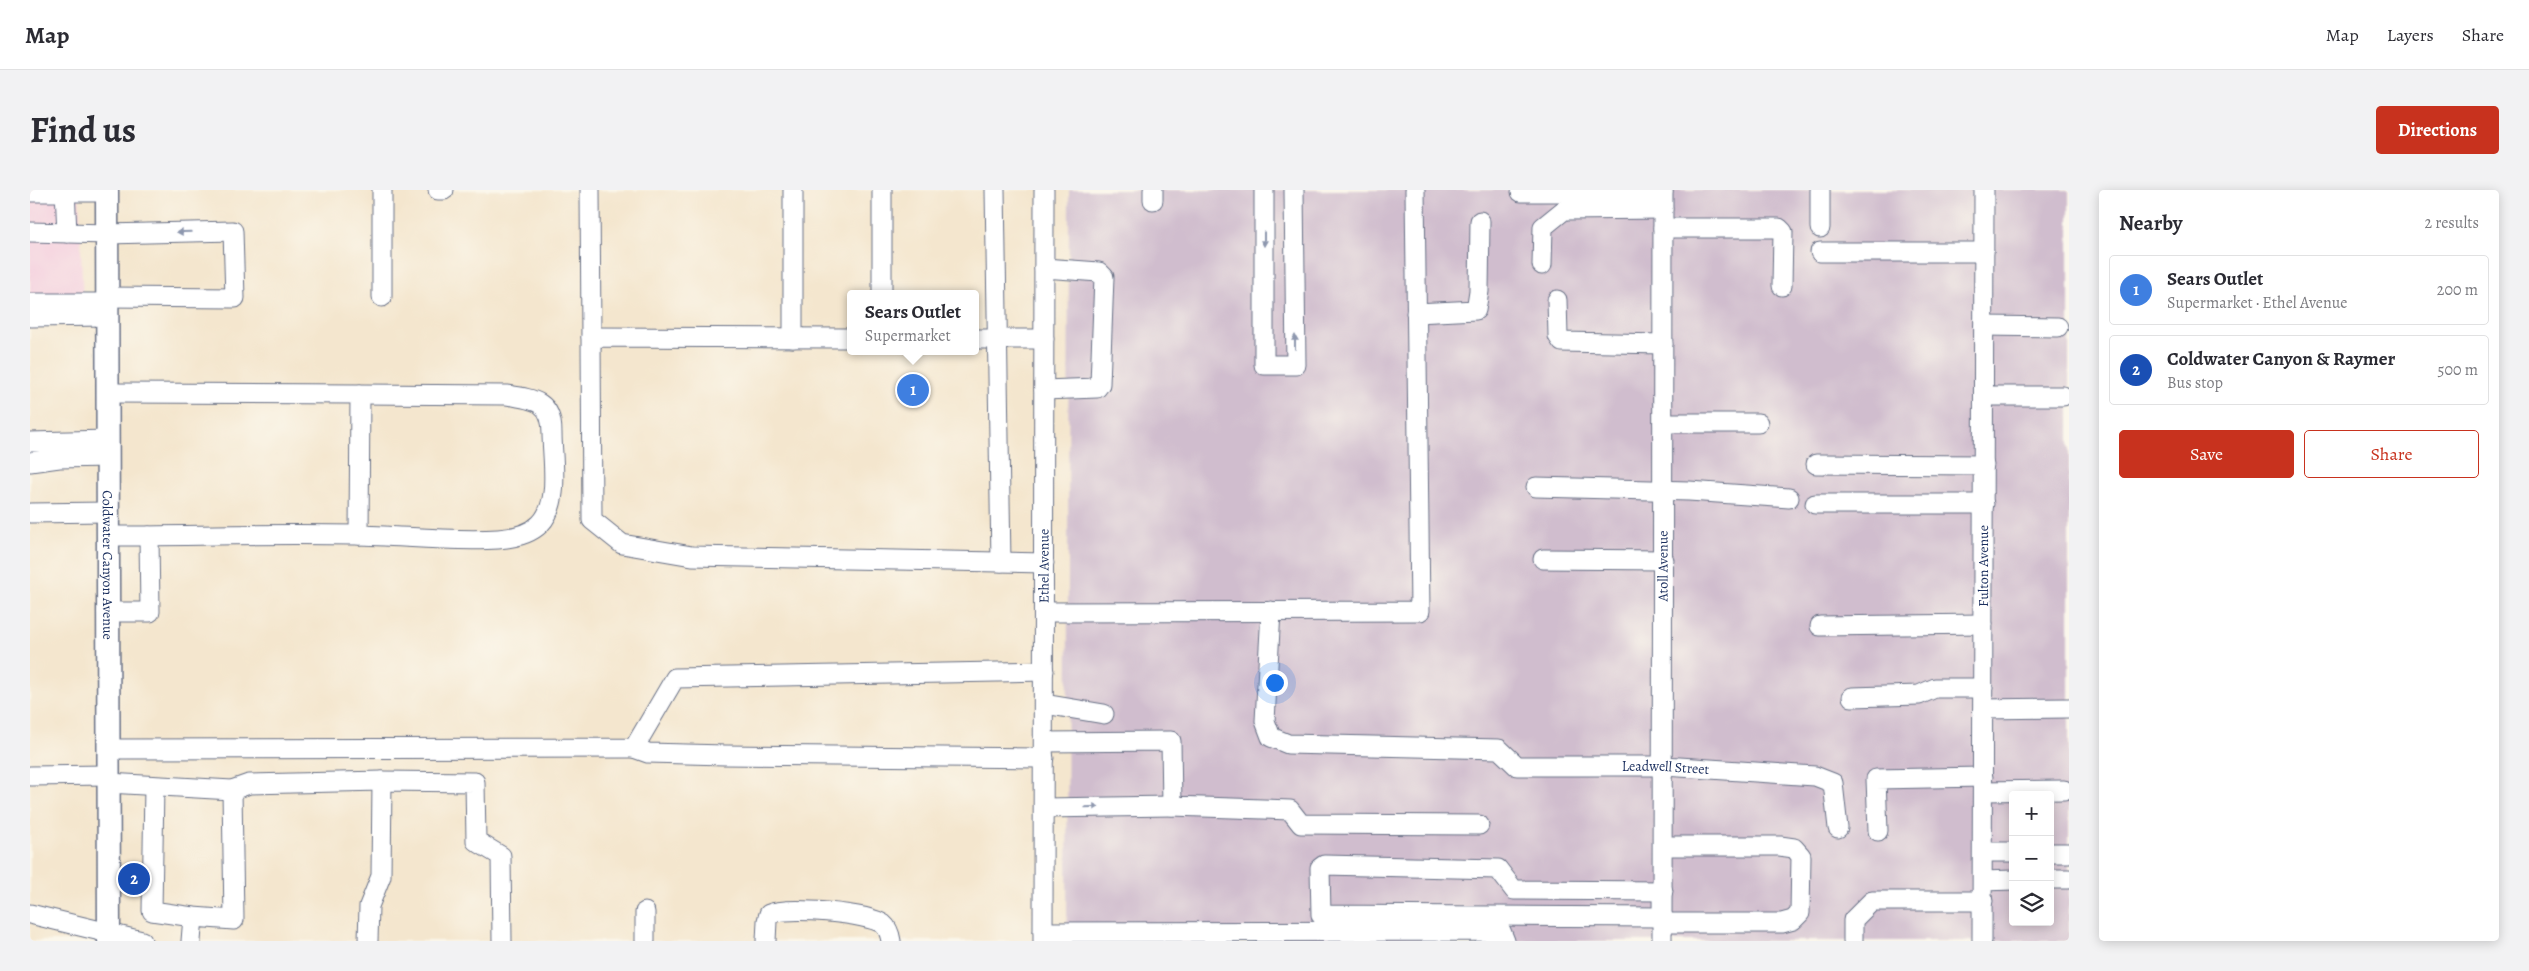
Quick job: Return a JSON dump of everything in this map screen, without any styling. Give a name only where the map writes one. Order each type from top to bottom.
[{"type":"main road","name":"Coldwater Canyon Avenue","points":[[107,191],[109,937]]},
{"type":"street","points":[[382,190],[382,297]]},
{"type":"street","points":[[438,190],[444,190]]},
{"type":"street","points":[[590,190],[592,520],[622,544],[692,556],[1044,562]]},
{"type":"street","points":[[793,190],[793,338]]},
{"type":"street","points":[[882,190],[882,290]]},
{"type":"street","points":[[995,190],[1001,562]]},
{"type":"street","name":"Ethel Avenue","points":[[1043,936],[1044,190]]},
{"type":"street","points":[[1264,190],[1264,365],[1296,364],[1294,190]]},
{"type":"street","points":[[1044,612],[1420,611],[1414,190]]},
{"type":"street","points":[[1820,190],[1820,228]]},
{"type":"street","name":"Fulton Avenue","points":[[1982,941],[1984,190]]},
{"type":"street","points":[[65,191],[67,233]]},
{"type":"street","points":[[30,192],[107,191]]},
{"type":"street","points":[[1521,192],[1663,205],[1779,228],[1783,232],[1782,286]]},
{"type":"street","points":[[1542,265],[1542,227],[1564,210],[1663,205]]},
{"type":"street","name":"Atoll Avenue","points":[[1663,205],[1663,927]]},
{"type":"street","points":[[1416,313],[1476,310],[1479,301],[1480,221]]},
{"type":"street","points":[[30,232],[107,234],[233,231],[235,298],[107,305],[30,303]]},
{"type":"street","points":[[1820,252],[1984,252]]},
{"type":"street","points":[[1044,268],[1099,272],[1104,277],[1100,384],[1097,388],[1044,390]]},
{"type":"street","points":[[1556,300],[1558,336],[1562,342],[1663,344]]},
{"type":"street","points":[[30,317],[107,305]]},
{"type":"street","points":[[1984,326],[2058,326]]},
{"type":"street","points":[[591,337],[847,338]]},
{"type":"street","points":[[979,339],[1044,339]]},
{"type":"street","points":[[107,393],[507,394],[526,398],[541,404],[549,412],[552,424],[553,490],[547,516],[541,524],[526,533],[508,538],[419,538],[359,535],[107,536]]},
{"type":"street","points":[[359,535],[360,394]]},
{"type":"street","points":[[1984,396],[2063,396]]},
{"type":"street","points":[[1663,423],[1758,424]]},
{"type":"street","points":[[30,442],[107,449]]},
{"type":"street","points":[[30,462],[107,449]]},
{"type":"street","points":[[1816,464],[1984,465]]},
{"type":"street","points":[[1536,487],[1664,491],[1789,498]]},
{"type":"street","points":[[1815,504],[1984,504]]},
{"type":"street","points":[[30,513],[107,512]]},
{"type":"street","points":[[107,612],[150,612],[149,536]]},
{"type":"street","points":[[1543,559],[1664,560]]},
{"type":"street","name":"Leadwell Street","points":[[1271,611],[1266,721],[1271,736],[1288,744],[1498,749],[1516,766],[1664,766],[1815,776],[1833,782],[1838,828]]},
{"type":"street","points":[[1820,626],[1984,624]]},
{"type":"street","points":[[634,748],[675,678],[1044,671]]},
{"type":"street","points":[[1852,697],[1919,695],[1935,688],[1983,688]]},
{"type":"street","points":[[1044,704],[1104,714]]},
{"type":"street","points":[[1983,709],[2069,708]]},
{"type":"street","points":[[108,749],[634,748],[648,753],[725,755],[1044,750],[1171,741],[1172,806]]},
{"type":"street","points":[[30,776],[108,779],[154,786],[232,790],[249,784],[475,782],[476,841],[500,856],[502,941]]},
{"type":"street","points":[[1878,831],[1876,779],[2064,790]]},
{"type":"street","points":[[368,941],[369,906],[381,876],[382,782]]},
{"type":"street","points":[[154,786],[152,911],[234,920],[232,790]]},
{"type":"street","points":[[1044,808],[1172,806],[1290,810],[1300,824],[1479,825]]},
{"type":"street","points":[[1663,891],[1514,890],[1498,869],[1324,865],[1320,868],[1321,915],[1663,927],[1782,923],[1793,920],[1800,912],[1801,856],[1794,848],[1780,846],[1664,846]]},
{"type":"street","points":[[1983,852],[2009,852]]},
{"type":"street","points":[[2054,853],[2069,853]]},
{"type":"street","points":[[2054,879],[2069,879]]},
{"type":"street","points":[[1983,881],[2009,880]]},
{"type":"street","points":[[1853,941],[1853,920],[1872,901],[1983,901]]},
{"type":"street","points":[[766,941],[769,914],[778,910],[814,911],[871,918],[884,925],[891,941]]},
{"type":"street","points":[[645,912],[646,941]]},
{"type":"street","points":[[30,914],[109,937],[142,941]]},
{"type":"street","points":[[192,941],[193,917]]},
{"type":"street","points":[[1043,936],[1501,931],[1505,941]]},
{"type":"shaded area","points":[[30,190],[79,190],[83,308],[30,309]]},
{"type":"shaded area","points":[[1069,190],[2069,190],[2069,941],[1067,941]]},
{"type":"place","name":"Sears Outlet","points":[[913,390]]},
{"type":"place","name":"Coldwater Canyon & Raymer","points":[[134,879]]}]
